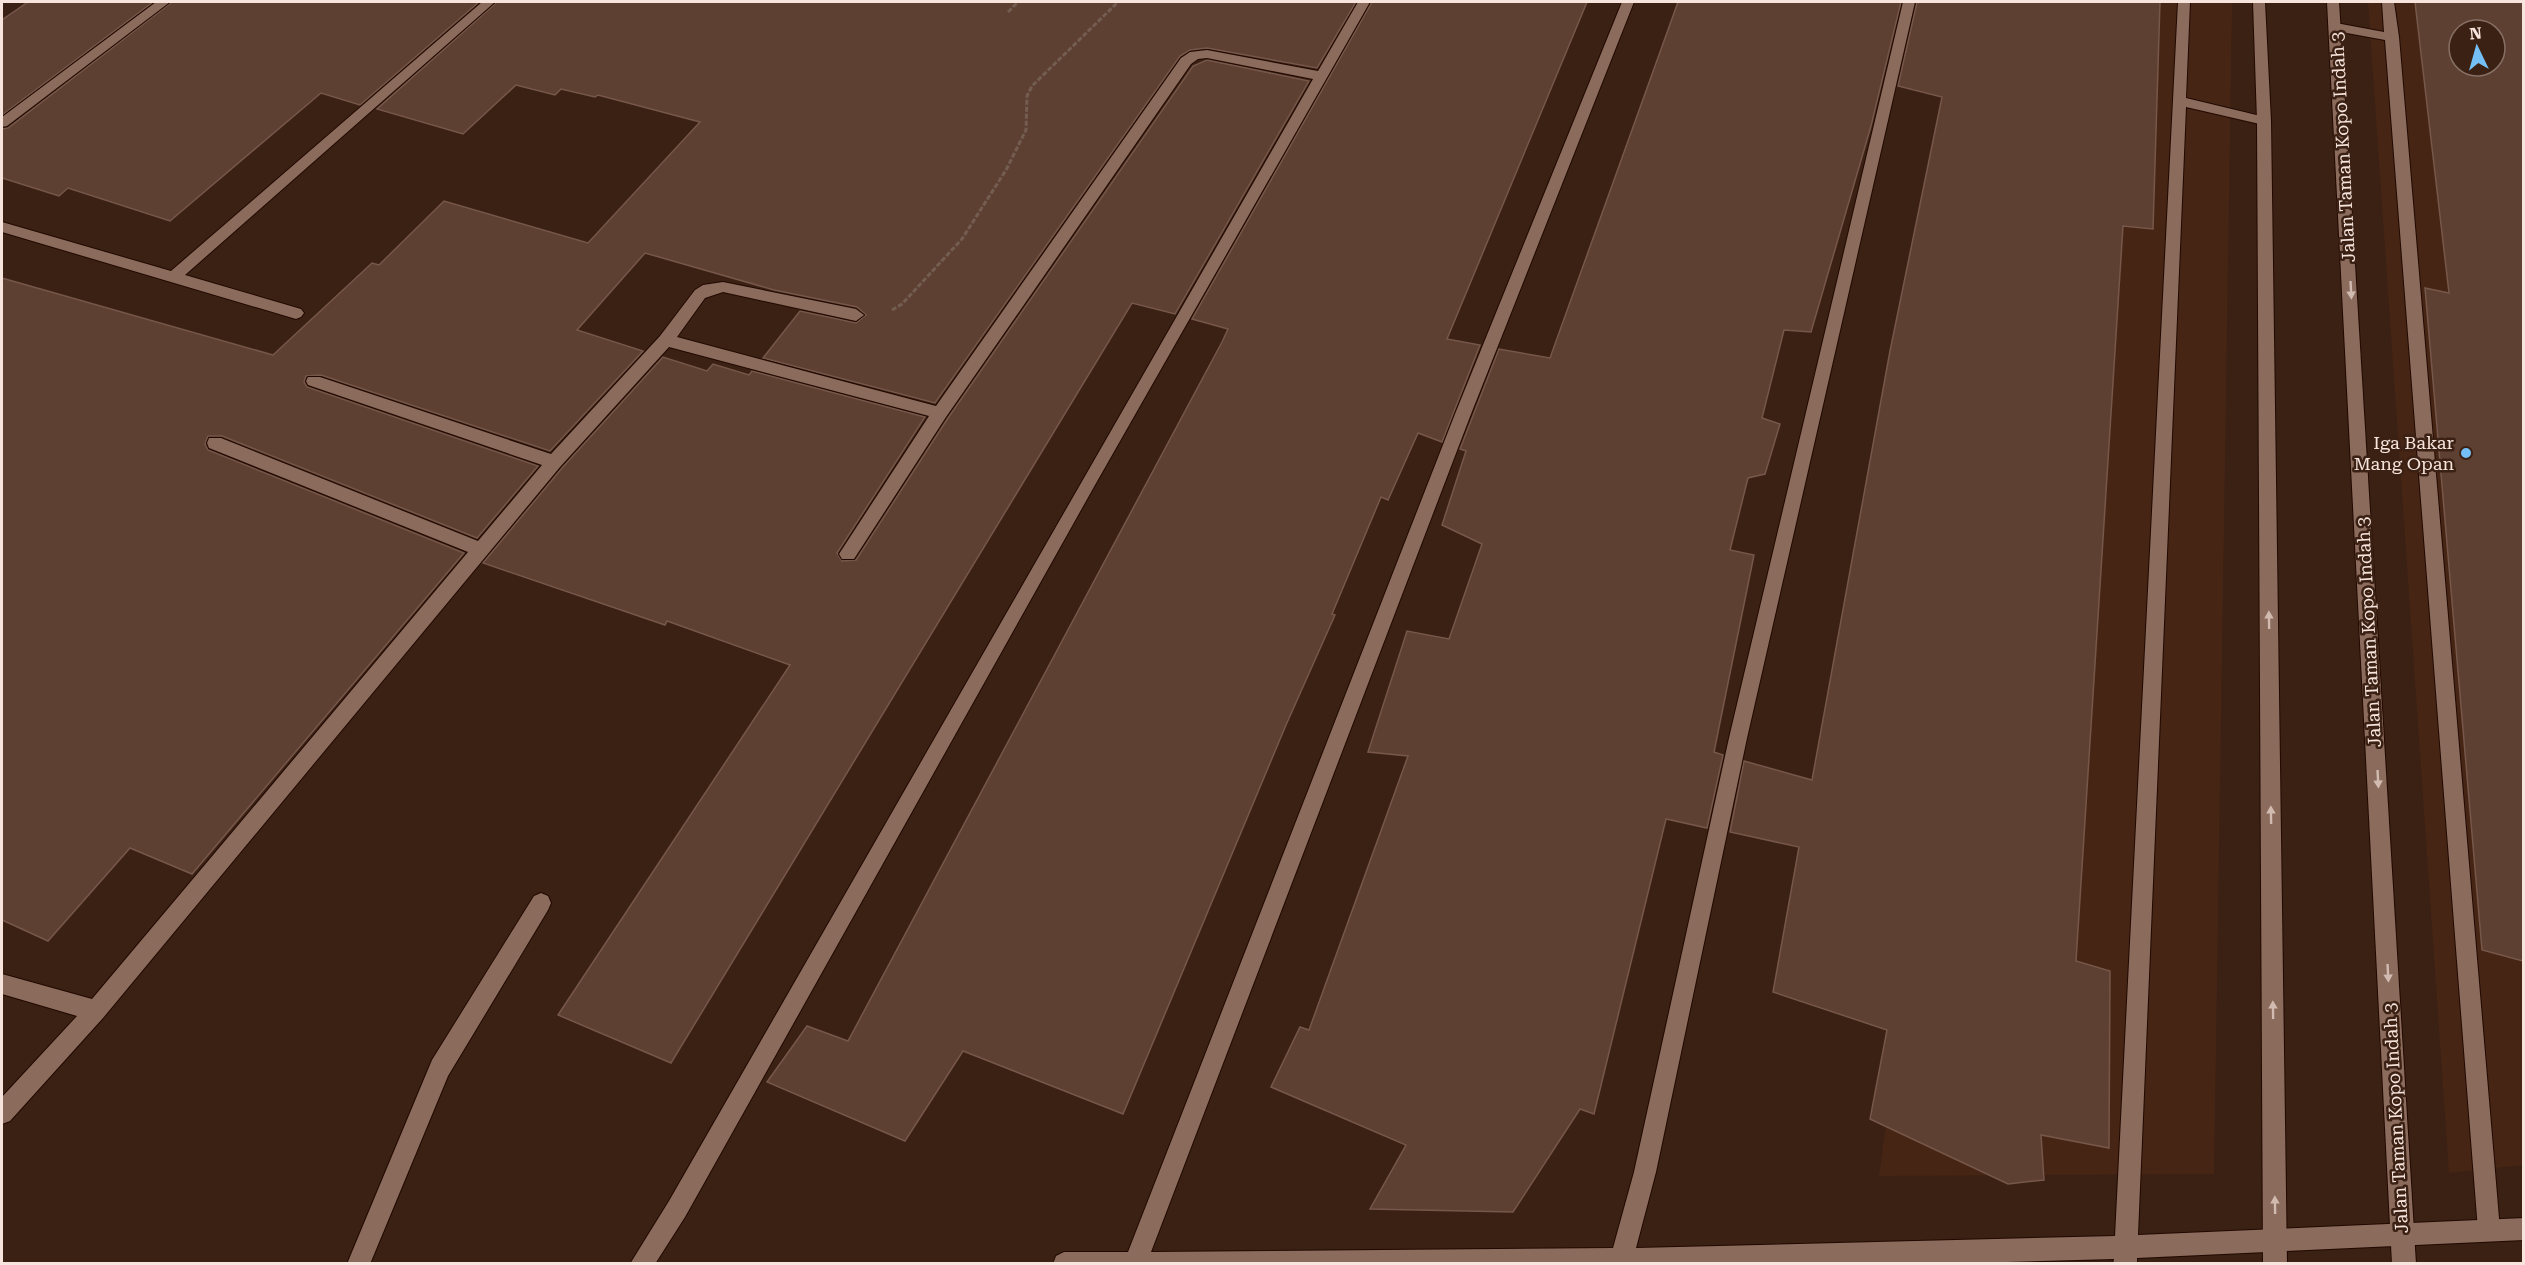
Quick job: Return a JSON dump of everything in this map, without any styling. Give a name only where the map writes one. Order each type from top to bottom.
[{"type":"street","points":[[2,123],[164,2]]},
{"type":"street","points":[[175,276],[489,2]]},
{"type":"street","points":[[641,1263],[683,1199],[1089,480],[1364,2]]},
{"type":"street","points":[[1136,1262],[1462,414],[1628,2]]},
{"type":"street","points":[[1621,1260],[1645,1172],[1738,738],[1909,2]]},
{"type":"street","points":[[2126,1255],[2184,2]]},
{"type":"street","points":[[2259,2],[2264,121],[2275,1252]]},
{"type":"street","name":"Jalan Taman Kopo Indah 3","points":[[2333,2],[2404,1263]]},
{"type":"street","points":[[2388,2],[2489,1230]]},
{"type":"street","points":[[2336,27],[2392,37]]},
{"type":"street","points":[[848,554],[940,413],[1186,61],[1195,55],[1207,54],[1321,76]]},
{"type":"street","points":[[2180,101],[2264,121]]},
{"type":"street","points":[[2,227],[296,313]]},
{"type":"street","points":[[2,1113],[96,1011],[554,462],[666,340],[699,294],[714,287],[856,315]]},
{"type":"street","points":[[666,340],[940,413]]},
{"type":"street","points":[[314,381],[554,462]]},
{"type":"street","points":[[215,443],[481,550]]},
{"type":"street","points":[[358,1263],[440,1068],[541,903]]},
{"type":"street","points":[[2,984],[96,1011]]},
{"type":"street","points":[[1065,1263],[1621,1260],[2275,1252],[2403,1233],[2523,1229]]},
{"type":"path","points":[[1008,12],[1018,2]]},
{"type":"path","points":[[856,315],[890,312],[902,304],[962,239],[1006,170],[1023,138],[1026,130],[1027,96],[1032,86],[1118,2]]},
{"type":"shaded area","points":[[2040,2],[2232,2],[2214,1174],[1879,1176]]},
{"type":"shaded area","points":[[2368,2],[2517,2],[2523,39],[2523,1165],[2449,1173]]},
{"type":"building","points":[[28,2],[153,2],[2,115],[2,20]]},
{"type":"building","points":[[172,2],[479,2],[360,105],[321,93],[170,221],[68,188],[59,196],[2,178],[2,129],[8,128]]},
{"type":"building","points":[[497,2],[1356,2],[1317,68],[1207,48],[1190,50],[1180,56],[935,403],[763,358],[800,311],[856,323],[866,315],[857,307],[774,290],[645,253],[577,330],[643,351],[550,451],[321,375],[306,376],[304,382],[307,387],[538,466],[477,538],[222,436],[208,436],[205,444],[208,450],[464,553],[192,874],[130,848],[48,941],[2,920],[2,278],[273,355],[372,263],[379,265],[444,201],[588,243],[700,122],[598,95],[595,97],[561,89],[555,95],[516,85],[463,134],[377,109]]},
{"type":"building","points":[[1372,2],[1587,2],[1447,339],[1480,345],[1442,442],[1418,433],[1388,500],[1381,497],[1332,614],[1335,615],[1286,725],[1123,1114],[963,1051],[905,1141],[767,1082],[807,1026],[848,1041],[1222,342],[1228,329],[1192,319]]},
{"type":"building","points":[[1678,2],[1901,2],[1871,126],[1811,332],[1784,330],[1762,418],[1780,424],[1765,474],[1748,478],[1730,550],[1754,555],[1714,752],[1723,755],[1707,828],[1666,819],[1594,1114],[1580,1109],[1513,1212],[1370,1209],[1406,1145],[1271,1087],[1300,1027],[1309,1030],[1408,756],[1368,752],[1407,631],[1449,639],[1482,544],[1442,525],[1466,451],[1460,449],[1499,349],[1550,358]]},
{"type":"building","points":[[1917,2],[2160,2],[2153,229],[2123,226],[2076,961],[2110,971],[2109,1148],[2041,1135],[2044,1180],[2008,1184],[1870,1119],[1887,1030],[1773,992],[1799,847],[1730,832],[1744,761],[1812,780],[1890,351],[1942,97],[1898,86]]},
{"type":"building","points":[[2415,2],[2523,2],[2523,961],[2482,950],[2425,288],[2449,293]]},
{"type":"building","points":[[1207,60],[1309,81],[1175,314],[1132,303],[671,1063],[558,1015],[790,665],[667,621],[665,625],[483,563],[562,468],[663,357],[707,371],[713,364],[749,375],[752,371],[925,417],[837,553],[842,561],[856,560],[948,418],[1193,66]]},
{"type":"place","name":"Iga Bakar Mang Opan","points":[[2466,453]]}]
